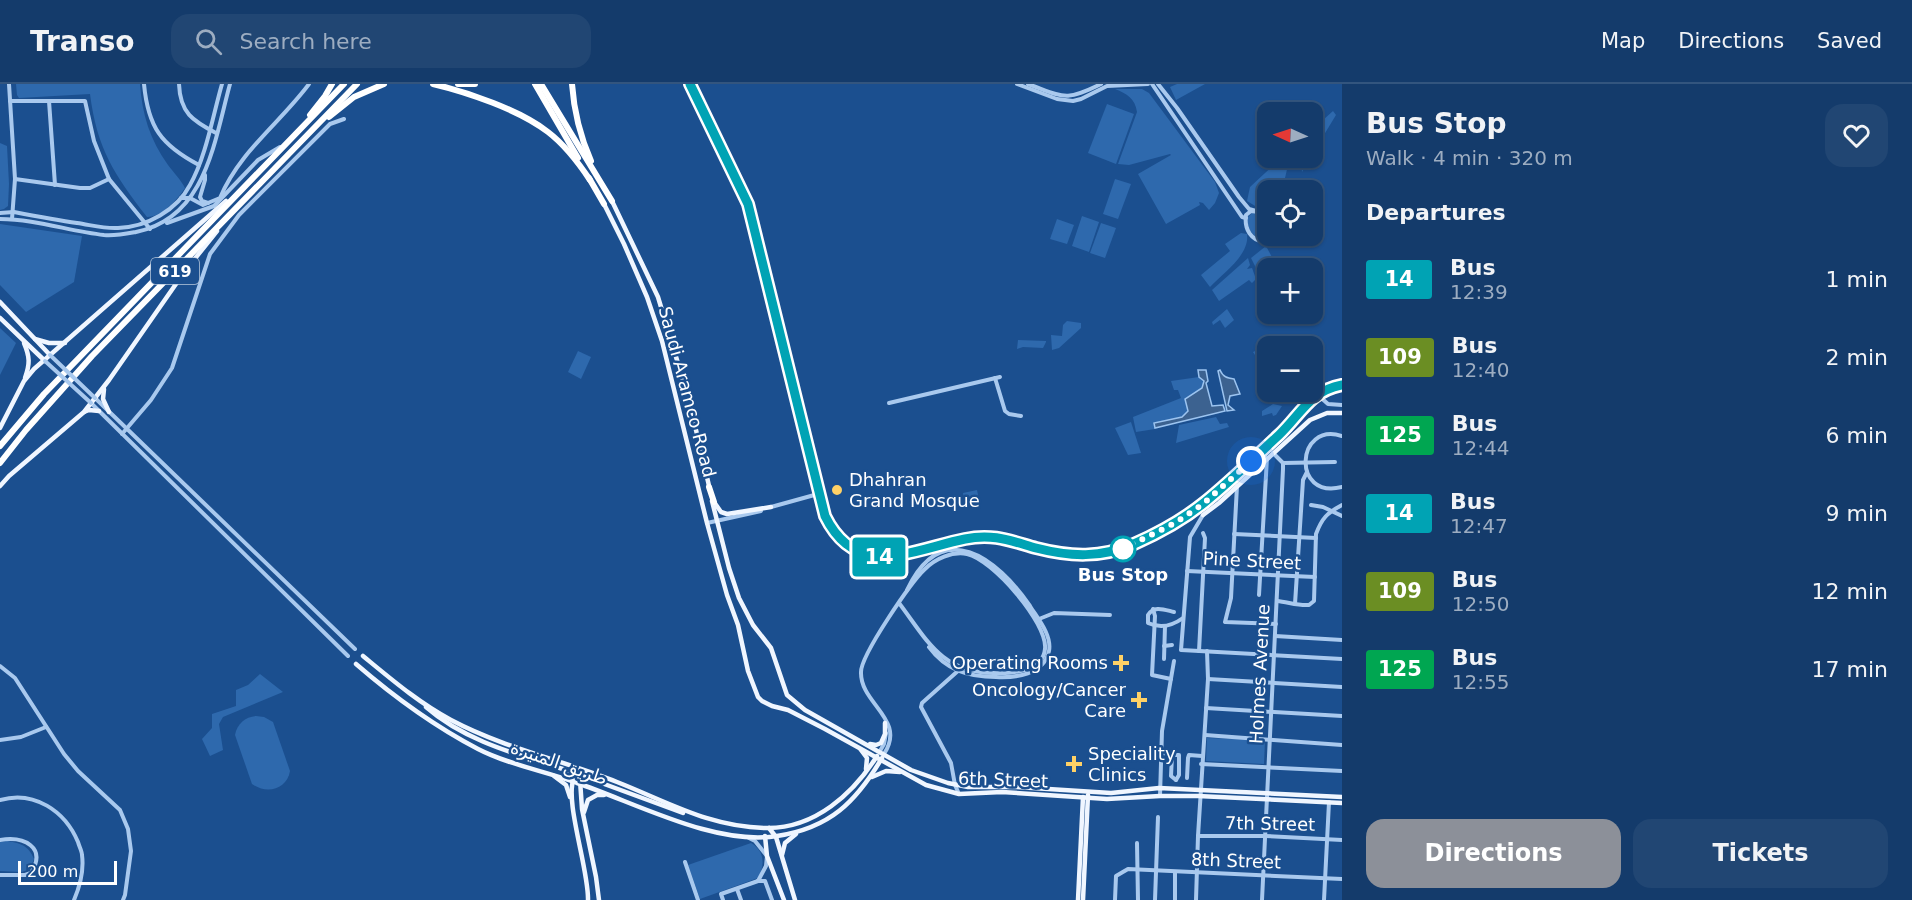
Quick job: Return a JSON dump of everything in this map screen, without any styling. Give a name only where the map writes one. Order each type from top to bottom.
[{"type":"highway","points":[[285,144],[325,96],[332,84]]},
{"type":"highway","name":"619","points":[[0,446],[44,394],[344,84]]},
{"type":"highway","name":"619","points":[[0,463],[92,356],[357,84]]},
{"type":"highway","points":[[303,138],[354,97],[384,84]]},
{"type":"highway","points":[[433,84],[479,98],[534,123],[563,145],[590,180]]},
{"type":"highway","points":[[458,84],[475,84]]},
{"type":"highway","points":[[535,84],[604,204]]},
{"type":"highway","points":[[541,84],[612,201]]},
{"type":"highway","points":[[572,84],[573,105],[584,145],[612,201]]},
{"type":"highway","points":[[709,487],[714,502]]},
{"type":"main road","points":[[24,381],[34,369],[211,216],[268,162]]},
{"type":"main road","name":"Saudi Aramco Road","points":[[612,201],[658,297],[689,400],[717,521]]},
{"type":"main road","name":"Saudi Aramco Road","points":[[604,204],[643,287],[662,341],[707,523]]},
{"type":"main road","points":[[0,486],[84,412],[185,271],[234,210]]},
{"type":"main road","points":[[0,302],[50,355]]},
{"type":"main road","points":[[0,318],[45,361]]},
{"type":"main road","points":[[35,339],[49,343],[65,343]]},
{"type":"main road","points":[[0,428],[30,366],[23,341]]},
{"type":"main road","points":[[109,380],[102,394],[109,412]]},
{"type":"main road","points":[[84,412],[99,411]]},
{"type":"main road","points":[[1203,515],[1310,420],[1321,415],[1341,413]]},
{"type":"main road","points":[[714,502],[721,512],[728,514],[771,507]]},
{"type":"main road","name":"6th Street","points":[[717,521],[739,598],[753,625],[771,648],[783,685],[793,701],[805,711],[865,743],[926,784],[959,794],[1002,792],[1085,795],[1159,789],[1267,796],[1342,797]]},
{"type":"main road","name":"6th Street","points":[[707,523],[727,595],[738,625],[748,671],[758,697],[762,701],[788,710],[911,770],[955,785],[1085,795],[1107,800],[1201,793]]},
{"type":"main road","name":"طريق المنيرة","points":[[363,656],[416,699],[482,735],[580,768],[694,815],[725,824],[769,828],[792,825],[812,818],[837,802],[867,777]]},
{"type":"main road","name":"طريق المنيرة","points":[[356,664],[383,687],[453,735],[481,751],[580,783],[691,826],[726,836],[776,837],[803,831]]},
{"type":"main road","points":[[416,699],[433,714],[469,735],[569,771],[577,776],[588,777],[666,808],[694,815]]},
{"type":"main road","points":[[865,743],[876,745],[881,743],[885,734],[885,723]]},
{"type":"main road","points":[[852,743],[866,756],[867,777]]},
{"type":"main road","points":[[782,858],[785,843],[792,836],[846,807],[861,790],[880,755]]},
{"type":"main road","points":[[867,777],[894,770],[909,774]]},
{"type":"main road","points":[[546,772],[563,782],[568,788],[585,868],[588,900]]},
{"type":"main road","points":[[574,817],[573,781],[577,776]]},
{"type":"main road","points":[[577,776],[599,900]]},
{"type":"main road","points":[[584,821],[588,800],[597,795],[613,796]]},
{"type":"main road","points":[[1078,900],[1085,795]]},
{"type":"main road","points":[[1083,900],[1085,795]]},
{"type":"main road","name":"6th Street","points":[[1267,796],[1342,803]]},
{"type":"main road","points":[[784,900],[767,856],[765,837],[769,828],[776,837],[795,900]]},
{"type":"street","points":[[9,84],[15,179],[12,219]]},
{"type":"street","points":[[144,84],[146,106],[155,129],[170,147],[199,165]]},
{"type":"street","points":[[179,84],[184,109],[195,123],[216,134]]},
{"type":"street","points":[[0,213],[14,213],[104,228],[120,228],[146,222],[164,213],[190,187],[199,165],[222,84]]},
{"type":"street","points":[[209,203],[202,201],[200,197],[230,84]]},
{"type":"street","points":[[181,198],[190,198],[203,205],[220,198],[236,166],[299,98],[309,84]]},
{"type":"street","points":[[689,84],[747,210],[818,494],[825,516],[835,534],[848,547],[869,556],[895,555],[967,538],[987,537],[1007,538],[1058,553],[1087,555],[1112,553],[1175,523],[1203,504],[1282,432],[1310,400],[1322,391],[1342,387]]},
{"type":"street","points":[[1017,84],[1067,100],[1081,99],[1107,86],[1150,84],[1242,218],[1245,218]]},
{"type":"street","points":[[1028,84],[1070,97],[1078,96],[1101,84]]},
{"type":"street","points":[[1158,84],[1243,202],[1249,209],[1256,211]]},
{"type":"street","points":[[10,101],[85,101],[94,141],[109,179],[152,228]]},
{"type":"street","points":[[49,101],[55,185]]},
{"type":"street","points":[[122,434],[151,400],[172,368],[210,254],[239,215],[330,124],[344,119]]},
{"type":"street","points":[[0,219],[119,236],[152,228],[214,206],[258,160],[285,144]]},
{"type":"street","points":[[1206,165],[1207,158],[1213,159]]},
{"type":"street","points":[[152,228],[184,207],[205,175]]},
{"type":"street","points":[[15,179],[90,188],[109,179]]},
{"type":"street","points":[[1256,211],[1247,213],[1245,218],[1248,232],[1257,240]]},
{"type":"street","points":[[50,355],[356,649]]},
{"type":"street","points":[[45,361],[91,403],[348,656]]},
{"type":"street","points":[[889,404],[998,378],[1003,408],[1009,414],[1021,416]]},
{"type":"street","points":[[1323,394],[1342,387]]},
{"type":"street","points":[[1323,400],[1328,404],[1342,405]]},
{"type":"street","points":[[818,494],[821,515],[832,535],[854,553],[867,557],[892,559],[980,540],[1007,542],[1050,555],[1084,558],[1107,556],[1128,550],[1185,519],[1206,504],[1286,432],[1311,402]]},
{"type":"street","points":[[1342,435],[1328,434],[1314,441],[1305,454],[1307,472],[1317,485],[1333,489],[1342,487]]},
{"type":"street","points":[[1273,453],[1283,463],[1335,462]]},
{"type":"street","points":[[1259,596],[1267,458]]},
{"type":"street","name":"Holmes Avenue","points":[[1262,900],[1283,463]]},
{"type":"street","points":[[1295,604],[1303,480],[1307,472]]},
{"type":"street","points":[[1237,485],[1231,598],[1226,622],[1276,624]]},
{"type":"street","points":[[707,523],[818,494]]},
{"type":"street","points":[[1311,505],[1323,507],[1342,516]]},
{"type":"street","points":[[1277,602],[1309,605],[1314,601],[1316,538],[1320,524],[1327,514],[1342,506]]},
{"type":"street","points":[[1203,515],[1190,537],[1181,650],[1342,659]]},
{"type":"street","points":[[1199,651],[1205,538],[1203,533]]},
{"type":"street","points":[[1234,534],[1316,538]]},
{"type":"street","points":[[898,604],[935,655],[944,663],[979,677],[1013,677],[1036,670],[1046,658],[1049,645],[1047,636],[1012,583],[986,560],[968,550],[948,550],[922,565],[904,596]]},
{"type":"street","points":[[880,755],[890,742],[891,732],[889,724],[864,687],[861,670],[864,659],[898,604],[930,565],[950,555],[965,553],[977,558],[1004,580],[1037,620]]},
{"type":"street","name":"Pine Street","points":[[1187,571],[1315,577]]},
{"type":"street","points":[[1153,609],[1147,620],[1155,627],[1173,626],[1183,618]]},
{"type":"street","points":[[1153,609],[1174,612]]},
{"type":"street","points":[[1153,609],[1155,627],[1152,676],[1171,679]]},
{"type":"street","points":[[1037,620],[1054,612],[1110,615]]},
{"type":"street","points":[[1164,659],[1165,626]]},
{"type":"street","points":[[1275,636],[1342,640]]},
{"type":"street","points":[[1164,646],[1172,645]]},
{"type":"street","points":[[1196,900],[1202,756],[1208,680],[1207,651]]},
{"type":"street","points":[[1160,796],[1162,731],[1174,661]]},
{"type":"street","points":[[0,666],[15,678],[64,754],[78,771],[120,810],[128,829],[130,851],[123,900]]},
{"type":"street","points":[[959,669],[922,703],[921,707],[951,763],[959,794]]},
{"type":"street","points":[[1208,680],[1342,687]]},
{"type":"street","points":[[1206,708],[1342,716]]},
{"type":"street","points":[[880,755],[886,739],[882,715]]},
{"type":"street","points":[[0,740],[21,737],[46,727]]},
{"type":"street","points":[[1205,735],[1342,745]]},
{"type":"street","points":[[1160,752],[1179,755],[1179,775],[1176,780],[1171,776],[1172,755]]},
{"type":"street","points":[[1187,778],[1189,755],[1202,756]]},
{"type":"street","points":[[1202,764],[1342,771]]},
{"type":"street","points":[[0,800],[22,798],[44,803],[57,812],[72,828],[82,854],[81,884],[74,900]]},
{"type":"street","points":[[1324,900],[1329,802]]},
{"type":"street","points":[[1155,900],[1158,817]]},
{"type":"street","points":[[745,836],[755,841],[767,856],[766,866],[758,881]]},
{"type":"street","name":"7th Street","points":[[1198,836],[1265,836],[1342,840]]},
{"type":"street","points":[[0,840],[9,838],[29,844],[36,852],[38,859],[31,873],[0,875]]},
{"type":"street","points":[[1137,843],[1138,900]]},
{"type":"street","points":[[685,862],[698,900]]},
{"type":"street","name":"8th Street","points":[[1115,900],[1116,876],[1128,869],[1342,879]]},
{"type":"street","points":[[1175,872],[1175,900]]},
{"type":"street","points":[[723,900],[721,894],[758,881],[765,881],[771,900]]},
{"type":"street","points":[[737,889],[741,900]]},
{"type":"shaded area","points":[[16,84],[140,84],[145,116],[152,136],[162,156],[185,188],[164,211],[147,217],[116,174],[102,146],[90,94],[19,98]]},
{"type":"shaded area","points":[[1177,84],[1205,84],[1176,100],[1170,87]]},
{"type":"shaded area","points":[[1115,89],[1142,89],[1149,93],[1215,182],[1219,193],[1209,210],[1199,202],[1200,205],[1166,224],[1138,174],[1170,154],[1129,165],[1118,164],[1137,112],[1130,97]]},
{"type":"shaded area","points":[[1107,104],[1134,114],[1116,164],[1088,153]]},
{"type":"shaded area","points":[[1333,111],[1336,115],[1323,136],[1323,120]]},
{"type":"shaded area","points":[[0,143],[7,146],[9,184],[8,206],[0,210]]},
{"type":"shaded area","points":[[1270,168],[1287,168],[1284,180],[1257,180]]},
{"type":"shaded area","points":[[1115,179],[1131,184],[1118,219],[1103,214]]},
{"type":"shaded area","points":[[1257,180],[1257,207],[1247,201],[1250,187]]},
{"type":"shaded area","points":[[1253,212],[1257,214],[1257,238],[1250,231],[1247,218]]},
{"type":"shaded area","points":[[1082,216],[1099,222],[1089,252],[1072,246]]},
{"type":"shaded area","points":[[1057,219],[1074,225],[1067,244],[1050,239]]},
{"type":"shaded area","points":[[1101,223],[1116,228],[1105,258],[1090,253]]},
{"type":"shaded area","points":[[0,224],[82,236],[74,282],[26,312],[0,285]]},
{"type":"shaded area","points":[[1241,233],[1247,234],[1247,242],[1240,256],[1210,287],[1201,275],[1230,251],[1225,244]]},
{"type":"shaded area","points":[[1266,246],[1272,258],[1257,258],[1256,268],[1251,258]]},
{"type":"shaded area","points":[[1248,258],[1250,265],[1247,269],[1252,268],[1256,279],[1252,283],[1249,280],[1219,301],[1212,290]]},
{"type":"shaded area","points":[[1227,309],[1234,320],[1225,328],[1220,320],[1213,325],[1212,322]]},
{"type":"shaded area","points":[[1067,321],[1081,323],[1081,328],[1059,348],[1052,350],[1051,335],[1062,336],[1063,325]]},
{"type":"shaded area","points":[[0,328],[16,343],[0,375]]},
{"type":"shaded area","points":[[1018,340],[1046,342],[1043,348],[1017,349]]},
{"type":"shaded area","points":[[578,351],[591,357],[581,379],[568,372]]},
{"type":"shaded area","points":[[1198,370],[1206,370],[1208,381],[1206,383],[1212,406],[1223,405],[1225,411],[1155,428],[1154,423],[1182,417],[1188,411],[1185,399],[1202,388],[1204,381],[1199,377]]},
{"type":"shaded area","points":[[1220,370],[1226,377],[1234,379],[1240,394],[1230,396],[1228,405],[1234,410],[1227,411],[1218,371]]},
{"type":"shaded area","points":[[1199,377],[1204,381],[1202,388],[1185,399],[1188,411],[1182,417],[1154,423],[1155,429],[1136,432],[1133,417],[1181,398],[1178,390],[1174,390],[1171,381]]},
{"type":"shaded area","points":[[1273,404],[1282,406],[1276,415],[1273,416],[1272,413],[1262,416],[1262,411]]},
{"type":"shaded area","points":[[1216,417],[1220,424],[1227,423],[1229,427],[1176,443],[1179,425]]},
{"type":"shaded area","points":[[1131,422],[1141,453],[1128,455],[1115,428]]},
{"type":"shaded area","points":[[977,490],[979,500],[965,503],[963,493]]},
{"type":"shaded area","points":[[260,674],[283,692],[223,717],[219,724],[223,750],[210,756],[202,739],[212,728],[212,714],[236,706],[236,690],[248,685]]},
{"type":"shaded area","points":[[256,716],[273,722],[290,771],[285,782],[276,788],[264,789],[252,784],[235,735],[242,722]]},
{"type":"shaded area","points":[[1207,738],[1265,740],[1264,764],[1206,761]]},
{"type":"shaded area","points":[[0,842],[20,844],[29,851],[34,859],[30,869],[22,872],[0,871]]},
{"type":"shaded area","points":[[751,843],[759,850],[762,859],[762,869],[758,878],[700,899],[688,865]]},
{"type":"bus line","name":"14","points":[[690,84],[748,204],[825,516],[835,534],[848,547],[858,552],[878,557],[967,538],[987,537],[1007,538],[1058,553],[1087,555],[1112,553],[1175,523],[1203,504],[1282,432],[1310,400],[1322,391],[1342,385]]},
{"type":"place","name":"Dhahran Grand Mosque","points":[[837,490]]},
{"type":"place","name":"Bus Stop","points":[[1123,549]]},
{"type":"place","name":"Operating Rooms","points":[[1121,663]]},
{"type":"place","name":"Oncology/Cancer Care","points":[[1139,700]]},
{"type":"place","name":"Speciality Clinics","points":[[1074,764]]},
{"type":"route","points":[[1123,549],[1175,523],[1203,504],[1251,461]]}]
